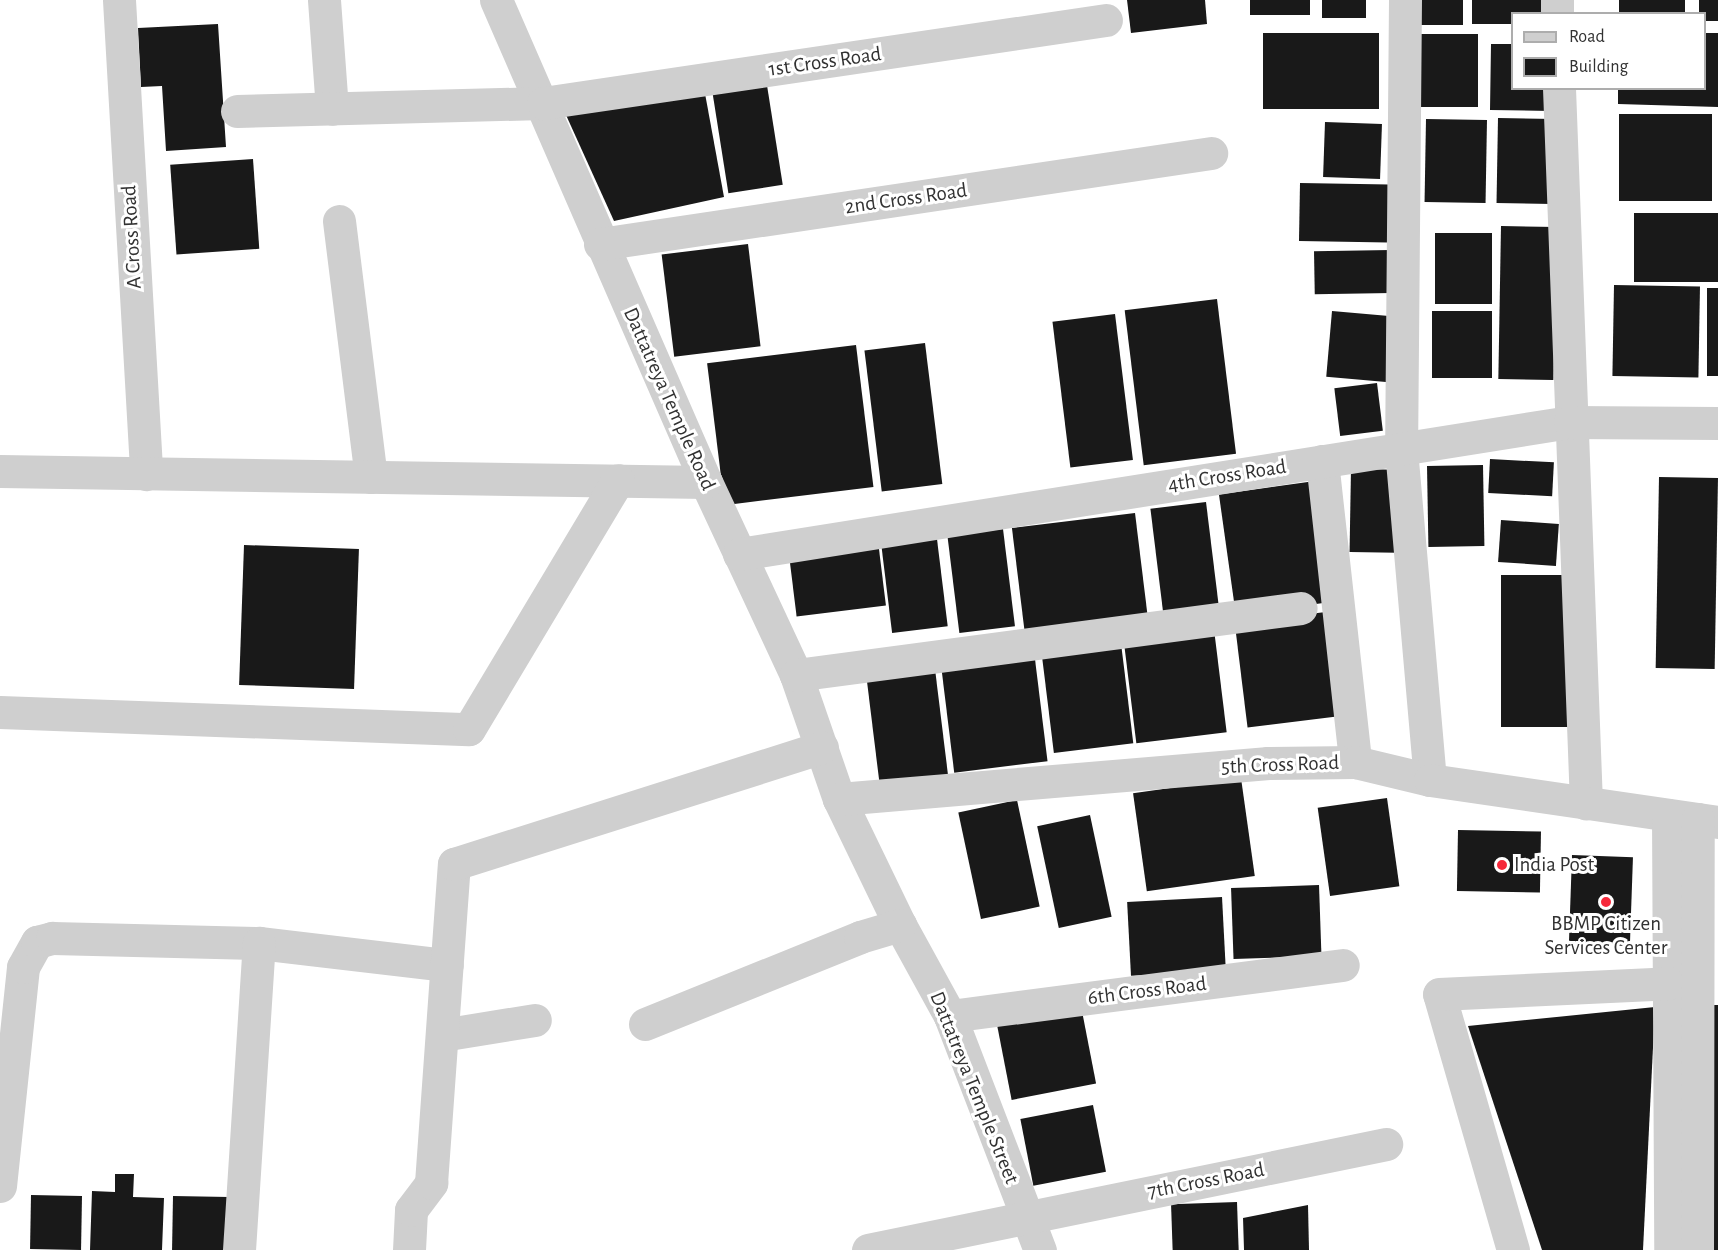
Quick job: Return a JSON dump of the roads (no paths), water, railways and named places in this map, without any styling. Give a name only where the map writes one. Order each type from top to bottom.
[{"type":"street","name":"A Cross Road","points":[[119,0],[146,474]]},
{"type":"street","points":[[324,0],[332,109]]},
{"type":"street","name":"Dattatreya Temple Road","points":[[496,0],[543,103],[600,244],[657,366],[738,554],[796,675],[839,799]]},
{"type":"street","points":[[1405,0],[1401,449],[1430,780]]},
{"type":"street","name":"1st Cross Road","points":[[237,111],[543,103],[1106,20]]},
{"type":"street","points":[[1559,90],[1586,803]]},
{"type":"street","name":"2nd Cross Road","points":[[600,244],[1211,153]]},
{"type":"street","points":[[339,220],[370,477]]},
{"type":"street","name":"4th Cross Road","points":[[738,554],[1570,422],[1718,423]]},
{"type":"street","points":[[1322,461],[1355,762]]},
{"type":"street","points":[[0,471],[706,482]]},
{"type":"street","points":[[0,712],[469,729],[618,480]]},
{"type":"street","points":[[796,675],[1300,608]]},
{"type":"street","points":[[409,1250],[411,1210],[431,1183],[454,864],[822,747]]},
{"type":"street","name":"5th Cross Road","points":[[839,799],[1268,762],[1355,762],[1430,780],[1695,819]]},
{"type":"street","name":"Dattatreya Temple Street","points":[[839,799],[900,925],[950,1016],[1040,1250]]},
{"type":"street","points":[[1670,1250],[1669,982],[1695,819]]},
{"type":"street","points":[[1695,819],[1698,1250]]},
{"type":"street","points":[[645,1024],[860,937],[900,925]]},
{"type":"street","points":[[0,1186],[23,967],[37,942],[52,938],[259,943],[447,964]]},
{"type":"street","points":[[239,1250],[259,943]]},
{"type":"street","name":"6th Cross Road","points":[[950,1016],[1343,966]]},
{"type":"street","points":[[1513,1250],[1439,994],[1669,982]]},
{"type":"street","points":[[442,1035],[535,1020]]},
{"type":"street","name":"7th Cross Road","points":[[1026,1217],[1386,1144]]},
{"type":"street","points":[[868,1250],[985,1238],[1026,1217]]},
{"type":"place","name":"India Post","points":[[1502,865]]},
{"type":"place","name":"BBMP Citizen Services Center","points":[[1606,902]]}]
